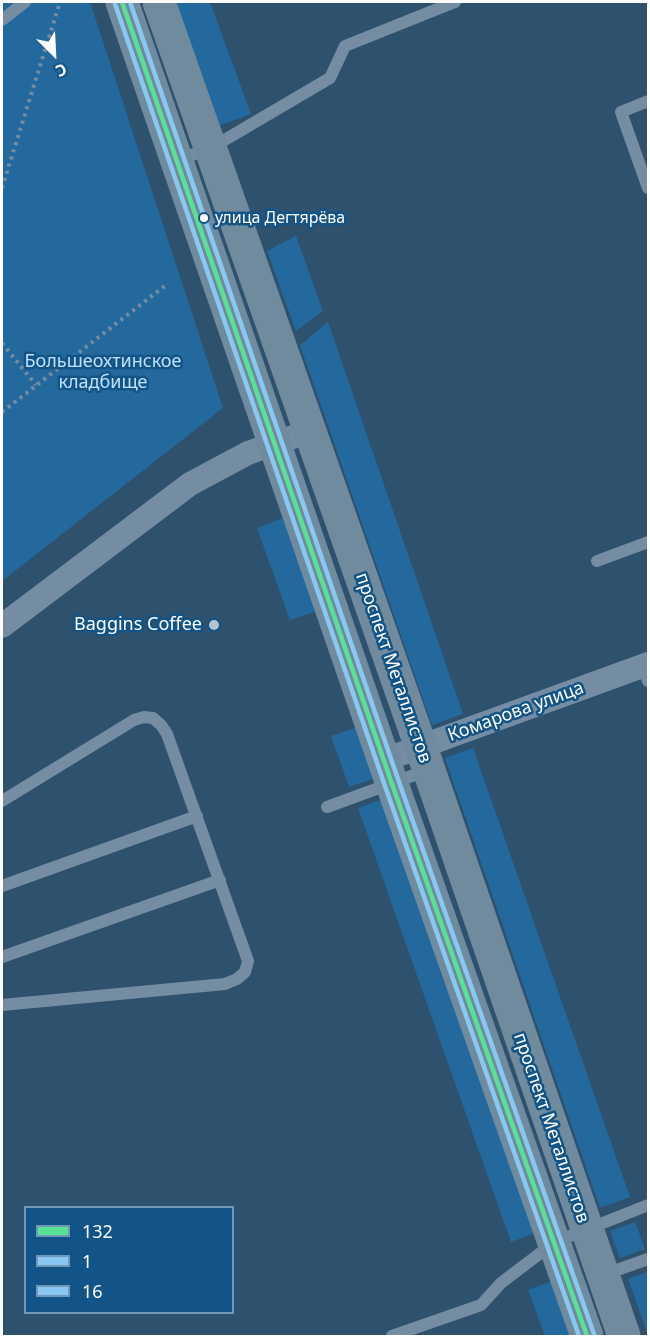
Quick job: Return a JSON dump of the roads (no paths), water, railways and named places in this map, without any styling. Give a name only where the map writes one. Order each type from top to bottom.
[{"type":"street","name":"проспект Металлистов","points":[[123,2],[388,772],[587,1336]]},
{"type":"street","name":"проспект Металлистов","points":[[159,2],[425,758],[624,1336]]},
{"type":"street","points":[[2,626],[190,484],[248,453],[310,432]]},
{"type":"street","name":"Комарова улица","points":[[388,772],[647,670]]},
{"type":"lane","points":[[2,20],[25,2]]},
{"type":"lane","points":[[178,160],[211,148],[330,78],[345,46],[455,2]]},
{"type":"lane","points":[[648,101],[621,112],[648,188]]},
{"type":"lane","points":[[597,561],[648,542]]},
{"type":"lane","points":[[2,801],[134,720],[144,717],[153,718],[162,725],[166,734],[248,961],[245,972],[237,979],[225,984],[2,1005]]},
{"type":"lane","points":[[327,807],[388,772]]},
{"type":"lane","points":[[2,886],[197,816]]},
{"type":"lane","points":[[2,957],[220,880]]},
{"type":"lane","points":[[392,1336],[481,1305],[496,1279],[555,1242],[648,1205]]},
{"type":"lane","points":[[602,1276],[648,1259]]},
{"type":"place","name":"улица Дегтярёва","points":[[204,218]]},
{"type":"place","name":"Baggins Coffee","points":[[214,625]]},
{"type":"park label","name":"Большеохтинское кладбище","points":[[103,372]]}]
